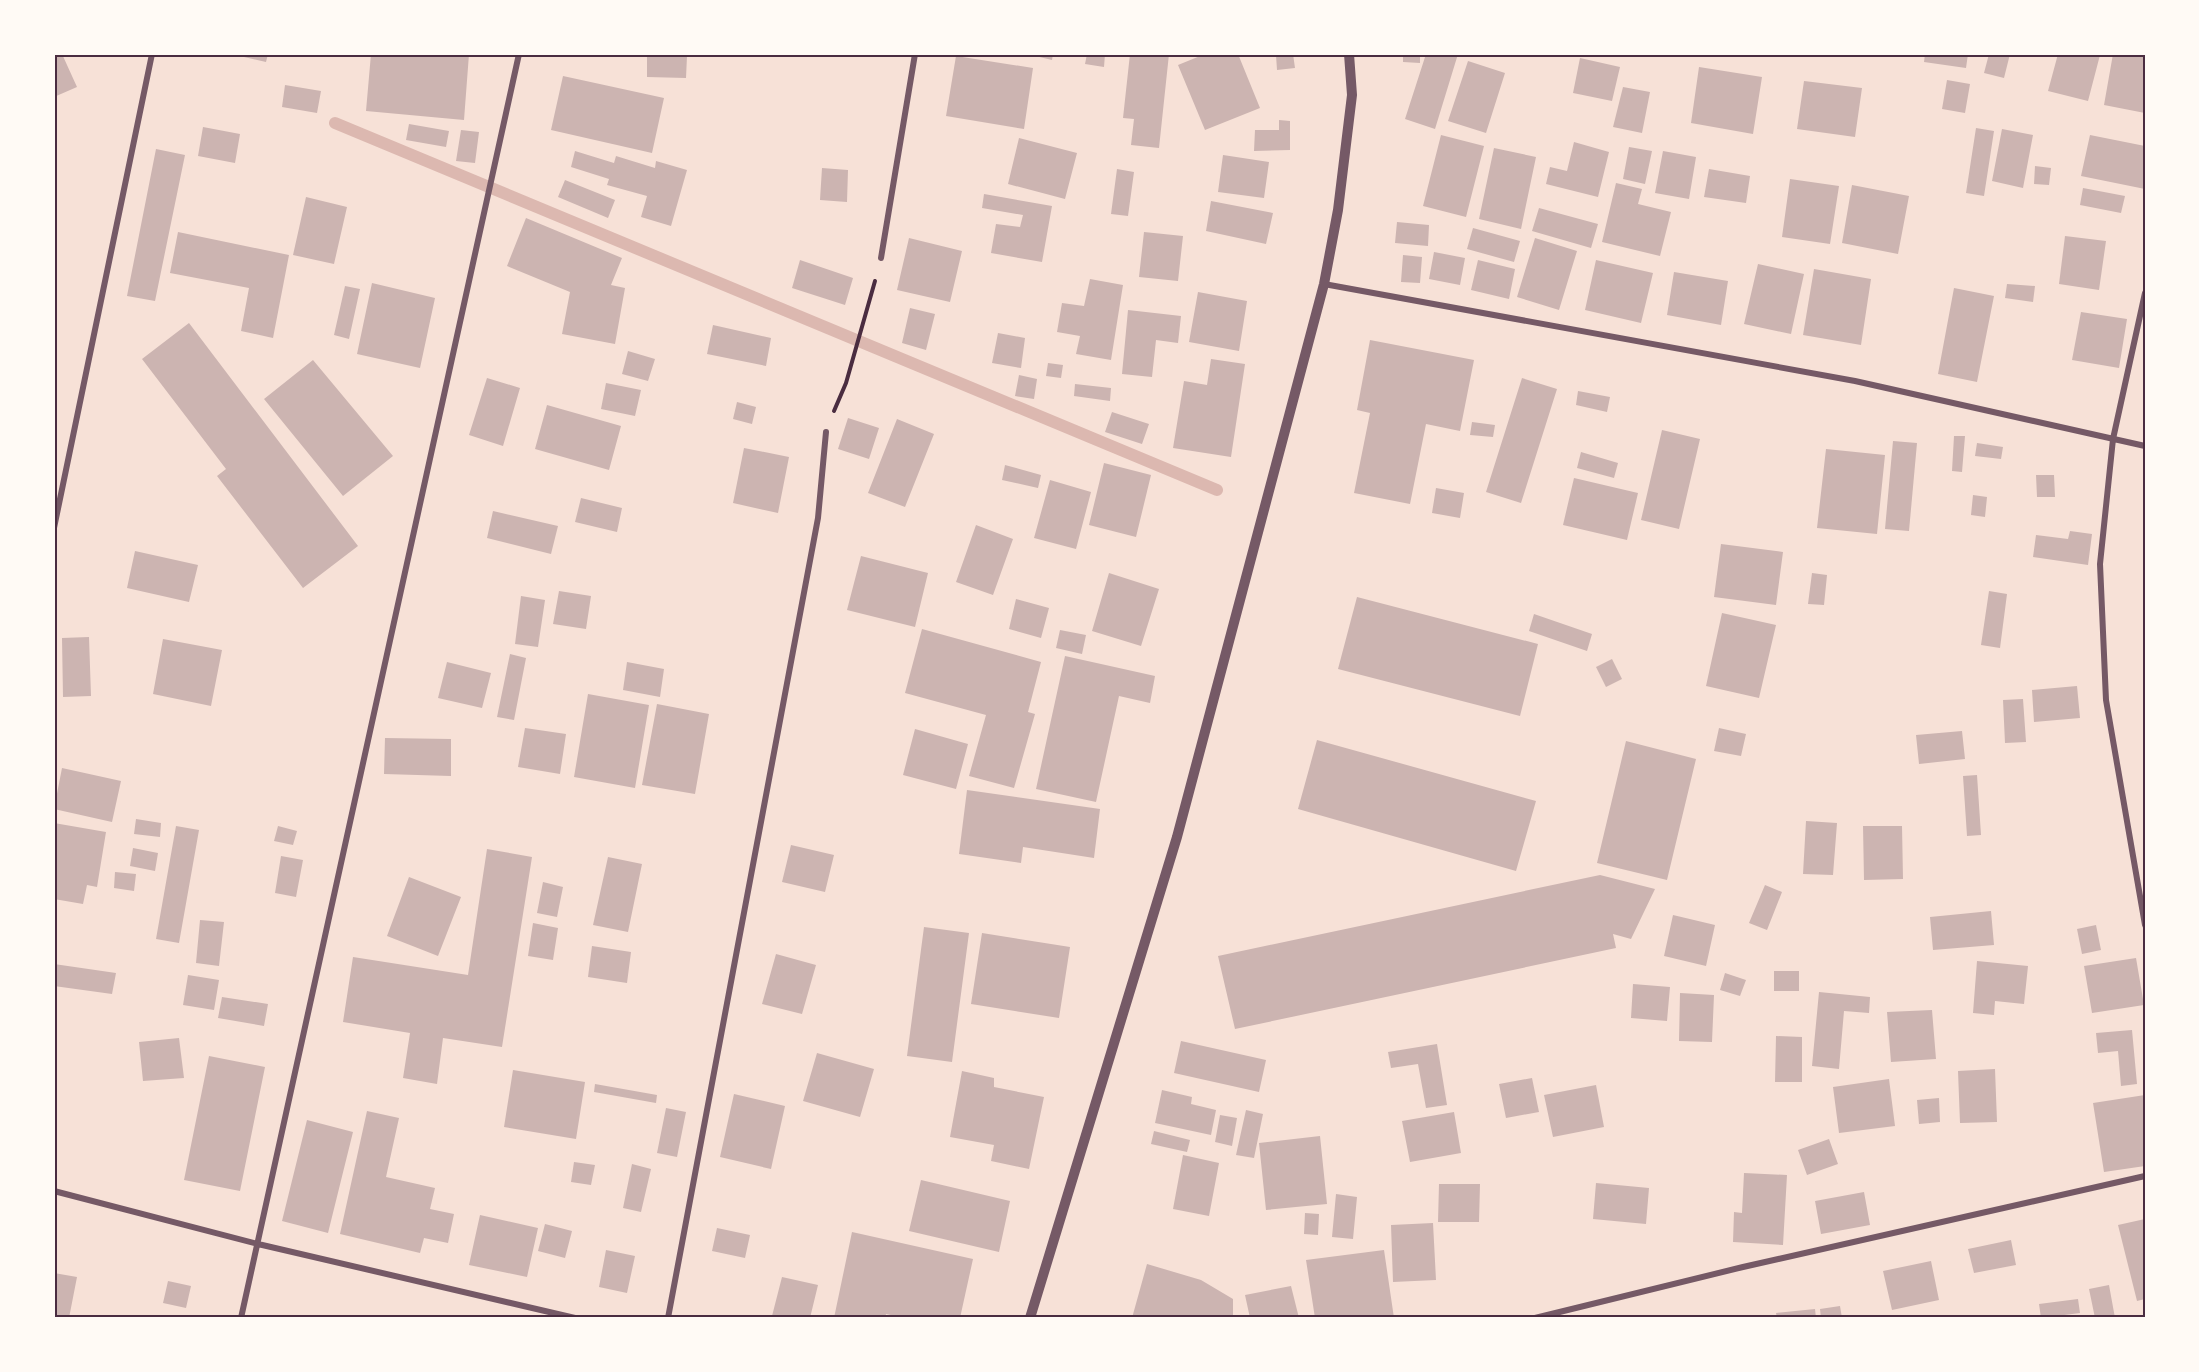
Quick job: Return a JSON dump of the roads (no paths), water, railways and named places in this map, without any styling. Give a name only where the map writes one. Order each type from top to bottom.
[{"type":"street","points":[[54,528],[152,54]]},
{"type":"street","points":[[241,1318],[519,54]]},
{"type":"street","points":[[881,258],[915,54]]},
{"type":"street","points":[[1030,1318],[1177,837],[1324,284],[1338,210],[1352,95],[1349,54]]},
{"type":"street","points":[[1324,284],[1855,381],[2145,446]]},
{"type":"street","points":[[2145,293],[2113,439],[2100,564],[2106,700],[2145,925]]},
{"type":"street","points":[[668,1318],[818,518],[826,432]]},
{"type":"street","points":[[1535,1318],[2145,1176]]},
{"type":"street","points":[[54,1191],[258,1244],[575,1318]]},
{"type":"waterway","points":[[335,123],[1217,490]]}]
